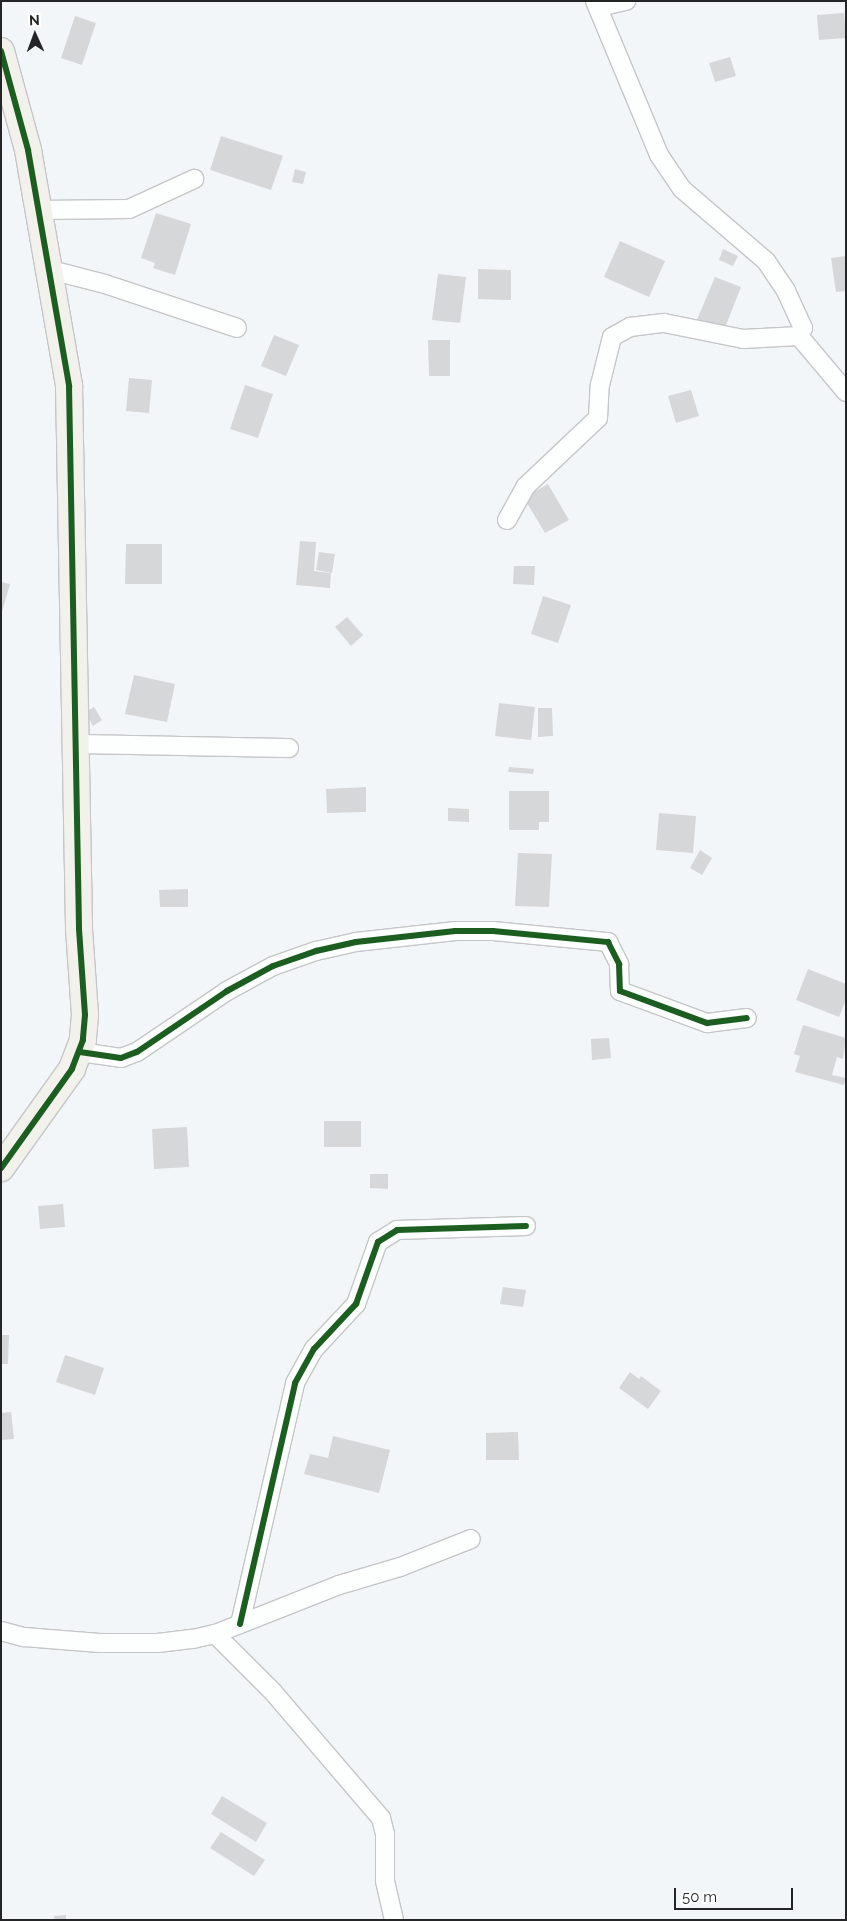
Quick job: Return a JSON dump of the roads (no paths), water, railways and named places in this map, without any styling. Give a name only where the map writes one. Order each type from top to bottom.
[{"type":"street","points":[[626,1],[597,4],[659,155],[682,189],[766,261],[786,291],[803,328],[799,336]]},
{"type":"street","points":[[1,51],[28,150],[47,269],[69,386],[76,744],[84,1015],[80,1052],[72,1069],[1,1168]]},
{"type":"street","points":[[38,210],[129,209],[194,179]]},
{"type":"street","points":[[47,269],[105,284],[237,328]]},
{"type":"street","points":[[507,520],[525,487],[598,418],[600,385],[612,337],[630,326],[664,323],[743,340],[799,336]]},
{"type":"street","points":[[799,336],[846,392]]},
{"type":"street","points":[[76,744],[289,748]]},
{"type":"street","points":[[80,1052],[121,1058],[137,1052],[227,991],[273,966],[316,951],[356,942],[456,932],[493,931],[608,942],[619,964],[620,991],[707,1023],[747,1018]]},
{"type":"street","points":[[240,1624],[295,1383],[314,1349],[356,1304],[378,1242],[397,1230],[526,1226]]},
{"type":"street","points":[[1,1631],[24,1637],[100,1643],[158,1643],[215,1634],[339,1585],[400,1567],[471,1538]]},
{"type":"street","points":[[215,1634],[274,1692],[381,1818],[385,1834],[385,1881],[394,1920]]}]
